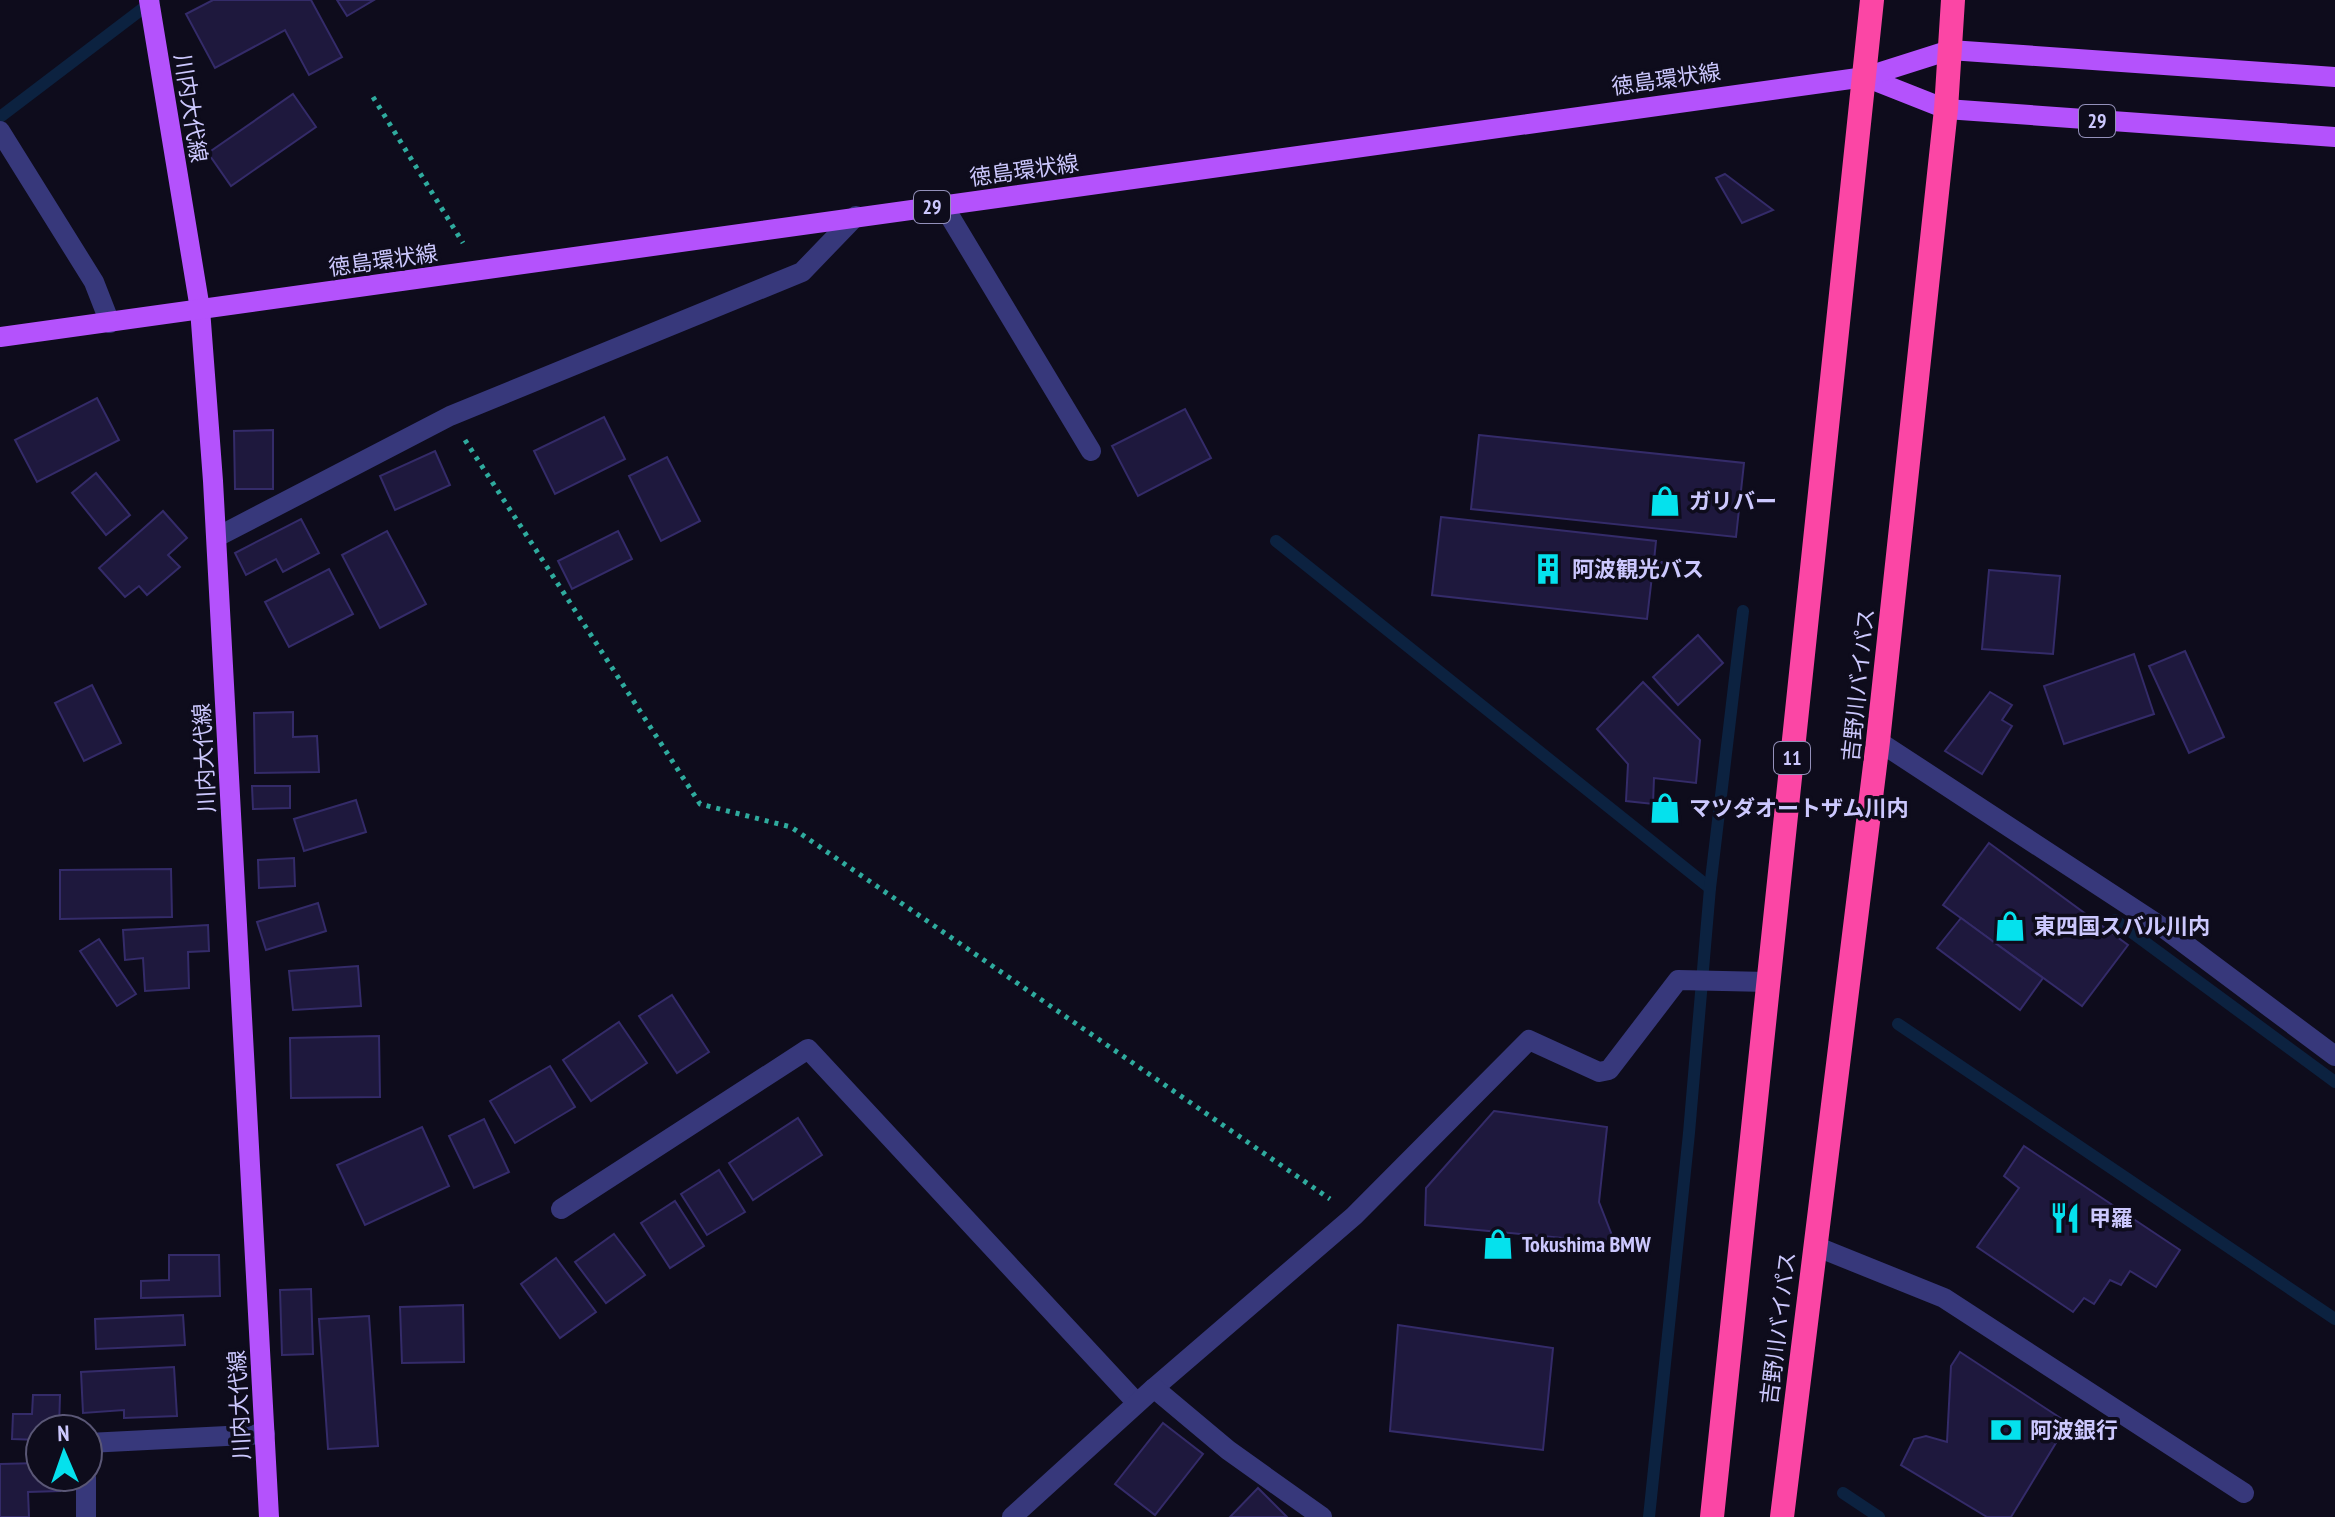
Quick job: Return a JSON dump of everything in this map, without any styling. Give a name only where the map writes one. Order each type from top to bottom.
[{"type":"highway","name":"吉野川バイパス","points":[[1712,1517],[1872,0]]},
{"type":"highway","name":"吉野川バイパス","points":[[1782,1517],[1878,741],[1946,109],[1953,0]]},
{"type":"main road","name":"川内大代線","points":[[149,0],[200,309],[217,537],[269,1517]]},
{"type":"main road","name":"徳島環状線","points":[[0,337],[1865,77],[1950,50],[2335,77]]},
{"type":"main road","name":"徳島環状線","points":[[1865,77],[1946,109],[2335,137]]},
{"type":"street","points":[[4,136],[94,282],[110,323]]},
{"type":"street","points":[[943,205],[1091,451]]},
{"type":"street","points":[[217,537],[450,416],[802,272],[856,216]]},
{"type":"street","points":[[1878,741],[2165,929],[2335,1056]]},
{"type":"street","points":[[1012,1517],[1136,1402],[1354,1216],[1529,1040],[1599,1072],[1609,1070],[1678,980],[1768,982]]},
{"type":"street","points":[[561,1209],[808,1049],[1136,1402]]},
{"type":"street","points":[[1815,1246],[1944,1298],[2244,1493]]},
{"type":"street","points":[[1154,1388],[1228,1450],[1322,1517]]},
{"type":"street","points":[[104,1442],[265,1434]]},
{"type":"street","points":[[86,1493],[86,1517]]},
{"type":"path","points":[[373,97],[481,271]]},
{"type":"path","points":[[450,416],[700,804],[791,827],[1354,1216]]},
{"type":"building","points":[[213,0],[311,0],[342,57],[309,75],[285,30],[215,68],[186,14]]},
{"type":"building","points":[[337,0],[374,0],[347,16]]},
{"type":"building","points":[[293,94],[316,127],[231,186],[208,153]]},
{"type":"building","points":[[1725,174],[1773,210],[1742,223],[1716,178]]},
{"type":"building","points":[[97,398],[119,440],[37,482],[15,440]]},
{"type":"building","points":[[1185,409],[1211,458],[1138,496],[1112,446]]},
{"type":"building","points":[[604,417],[625,459],[555,494],[534,451]]},
{"type":"building","points":[[273,430],[273,489],[235,489],[234,431]]},
{"type":"building","points":[[1479,435],[1744,463],[1736,537],[1471,509]]},
{"type":"building","points":[[435,451],[450,485],[395,510],[380,476]]},
{"type":"building","points":[[667,457],[700,521],[661,541],[629,476]]},
{"type":"building","points":[[96,473],[130,515],[106,535],[72,493]]},
{"type":"building","points":[[163,511],[187,538],[168,555],[180,567],[147,595],[139,586],[125,597],[99,568]]},
{"type":"building","name":"阿波観光バス","points":[[1441,517],[1656,541],[1654,561],[1662,562],[1660,577],[1652,576],[1647,619],[1432,595]]},
{"type":"building","points":[[301,519],[319,553],[283,572],[276,559],[246,575],[235,553]]},
{"type":"building","points":[[387,531],[426,604],[380,628],[342,555]]},
{"type":"building","points":[[618,531],[632,559],[572,589],[558,561]]},
{"type":"building","points":[[329,569],[353,614],[289,647],[265,602]]},
{"type":"building","points":[[1989,570],[2060,576],[2053,654],[1982,649]]},
{"type":"building","points":[[1698,635],[1723,663],[1678,705],[1653,677]]},
{"type":"building","points":[[2185,651],[2224,737],[2189,753],[2149,666]]},
{"type":"building","points":[[2134,654],[2154,714],[2064,744],[2044,686]]},
{"type":"building","points":[[1643,682],[1700,740],[1696,783],[1654,778],[1653,804],[1626,801],[1628,764],[1597,729]]},
{"type":"building","points":[[92,685],[121,743],[84,761],[55,703]]},
{"type":"building","points":[[1990,692],[2012,705],[2002,720],[2012,726],[1982,774],[1945,751]]},
{"type":"building","points":[[293,712],[293,737],[317,736],[319,772],[255,773],[254,713]]},
{"type":"building","points":[[252,786],[290,786],[290,808],[253,809]]},
{"type":"building","points":[[356,800],[366,832],[304,851],[294,819]]},
{"type":"building","points":[[1989,843],[2128,945],[2082,1006],[1943,905]]},
{"type":"building","points":[[294,858],[295,886],[259,888],[258,860]]},
{"type":"building","points":[[171,869],[172,917],[60,919],[60,870]]},
{"type":"building","points":[[318,903],[326,931],[266,950],[257,922]]},
{"type":"building","points":[[1961,918],[2043,978],[2020,1010],[1937,948]]},
{"type":"building","points":[[208,925],[209,951],[188,952],[189,988],[145,991],[143,958],[125,960],[123,930]]},
{"type":"building","points":[[99,939],[136,994],[117,1006],[80,951]]},
{"type":"building","points":[[358,966],[361,1006],[293,1010],[289,971]]},
{"type":"building","points":[[672,995],[709,1052],[677,1073],[639,1016]]},
{"type":"building","points":[[619,1022],[647,1063],[591,1101],[563,1060]]},
{"type":"building","points":[[379,1036],[380,1097],[291,1098],[290,1038]]},
{"type":"building","points":[[550,1066],[575,1107],[515,1143],[490,1101]]},
{"type":"building","points":[[1494,1111],[1607,1127],[1599,1202],[1615,1243],[1425,1225],[1426,1188]]},
{"type":"building","points":[[798,1118],[822,1155],[753,1200],[729,1163]]},
{"type":"building","points":[[484,1119],[509,1172],[474,1188],[449,1136]]},
{"type":"building","points":[[422,1127],[449,1186],[365,1225],[337,1165]]},
{"type":"building","name":"甲羅","points":[[2024,1146],[2180,1250],[2156,1287],[2130,1271],[2121,1285],[2110,1280],[2094,1304],[2084,1298],[2073,1312],[1977,1247],[2019,1188],[2004,1176]]},
{"type":"building","points":[[719,1170],[745,1212],[707,1235],[681,1194]]},
{"type":"building","points":[[675,1201],[704,1246],[670,1268],[641,1223]]},
{"type":"building","points":[[614,1234],[645,1275],[606,1303],[575,1262]]},
{"type":"building","points":[[169,1255],[219,1255],[220,1296],[141,1298],[141,1281],[169,1280]]},
{"type":"building","points":[[556,1258],[596,1312],[560,1338],[521,1284]]},
{"type":"building","points":[[311,1289],[313,1354],[282,1355],[280,1290]]},
{"type":"building","points":[[463,1305],[464,1362],[402,1363],[400,1307]]},
{"type":"building","points":[[183,1315],[185,1345],[96,1349],[95,1319]]},
{"type":"building","points":[[369,1316],[378,1446],[328,1449],[319,1319]]},
{"type":"building","points":[[1398,1325],[1553,1348],[1543,1450],[1390,1431]]},
{"type":"building","name":"阿波銀行","points":[[1960,1352],[2068,1423],[2011,1517],[1987,1517],[1901,1465],[1914,1439],[1926,1436],[1947,1442],[1951,1366]]},
{"type":"building","points":[[174,1367],[177,1416],[124,1418],[124,1410],[83,1413],[81,1372]]},
{"type":"building","points":[[33,1395],[60,1395],[59,1413],[32,1413]]},
{"type":"building","points":[[13,1414],[24,1414],[24,1439],[12,1439]]},
{"type":"building","points":[[1163,1423],[1203,1454],[1155,1515],[1115,1484]]},
{"type":"building","points":[[24,1463],[24,1493],[28,1493],[29,1517],[0,1517],[0,1464]]},
{"type":"building","points":[[1258,1488],[1287,1517],[1230,1517]]},
{"type":"waterway","points":[[0,117],[154,0]]},
{"type":"waterway","points":[[1276,541],[1710,888]]},
{"type":"waterway","points":[[1649,1517],[1689,1133],[1710,888],[1743,611]]},
{"type":"waterway","points":[[2115,920],[2335,1082]]},
{"type":"waterway","points":[[1898,1024],[2335,1319]]},
{"type":"waterway","points":[[1843,1493],[1879,1517]]},
{"type":"place","name":"ガリバー","points":[[1665,501]]},
{"type":"place","name":"阿波観光バス","points":[[1548,569]]},
{"type":"place","name":"マツダオートザム川内","points":[[1665,808]]},
{"type":"place","name":"東四国スバル川内","points":[[2010,926]]},
{"type":"place","name":"甲羅","points":[[2065,1218]]},
{"type":"place","name":"Tokushima BMW","points":[[1498,1244]]},
{"type":"place","name":"阿波銀行","points":[[2006,1430]]}]
